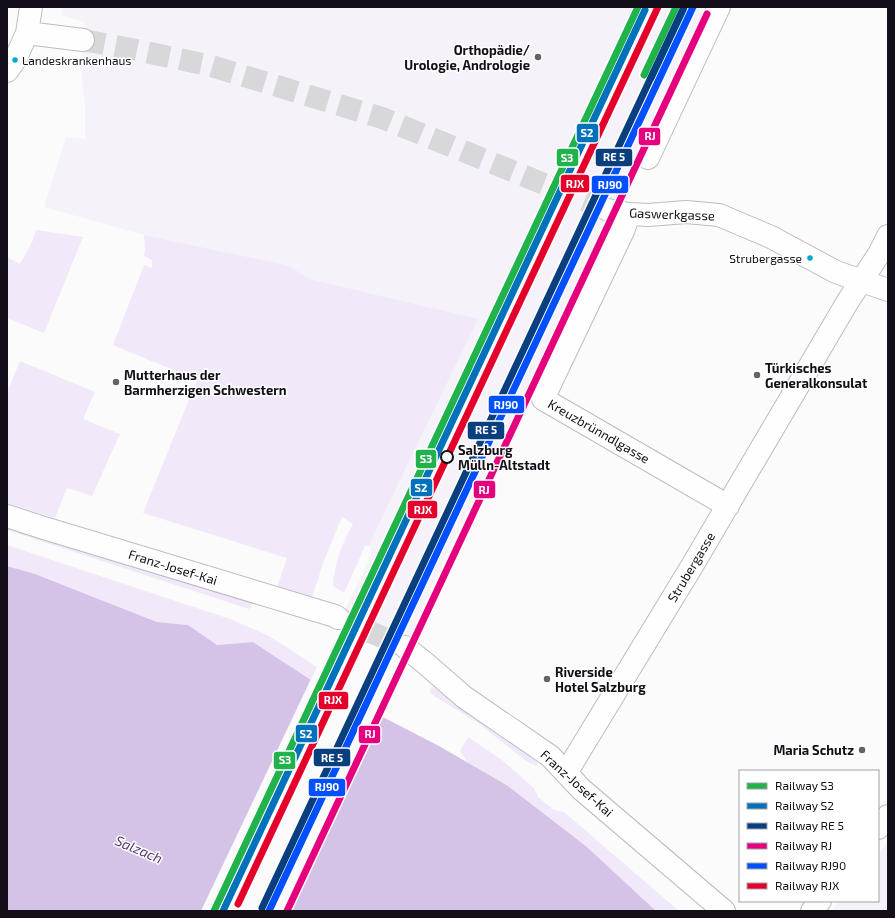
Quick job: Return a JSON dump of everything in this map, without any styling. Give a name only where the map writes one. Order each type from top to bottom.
[{"type":"street","points":[[7,71],[15,60],[27,33],[31,7]]},
{"type":"street","points":[[648,158],[719,7]]},
{"type":"street","points":[[27,33],[83,40]]},
{"type":"street","name":"Gaswerkgasse","points":[[618,212],[648,215],[686,212],[718,215],[771,237],[836,272],[888,290]]},
{"type":"street","name":"Kreuzbrünndlgasse","points":[[618,212],[623,231],[543,399],[728,506]]},
{"type":"street","name":"Strubergasse","points":[[566,773],[728,506],[848,301],[879,254],[888,236]]},
{"type":"street","name":"Franz-Josef-Kai","points":[[7,516],[338,618]]},
{"type":"street","name":"Franz-Josef-Kai","points":[[405,647],[464,698],[550,756],[581,789],[724,911]]},
{"type":"street","points":[[879,827],[888,816]]},
{"type":"street","points":[[812,911],[819,902]]},
{"type":"shaded area","points":[[63,7],[708,7],[593,252],[457,533],[418,617],[404,652],[340,620],[371,556],[371,552],[309,279],[289,266],[144,235],[44,207],[66,137],[85,139],[85,104],[81,62],[85,22],[61,15]]},
{"type":"shaded area","points":[[36,230],[83,237],[44,333],[7,318],[7,257],[20,264],[33,240]]},
{"type":"shaded area","points":[[144,235],[290,266],[309,279],[478,319],[370,542],[371,546],[365,546],[344,593],[333,586],[335,570],[339,554],[353,524],[342,517],[323,563],[312,598],[277,588],[287,558],[143,513],[197,380],[113,345],[144,265],[152,268],[152,260],[144,256]]},
{"type":"shaded area","points":[[20,361],[95,392],[83,419],[120,434],[92,496],[67,488],[55,518],[7,503],[7,387],[9,388]]},
{"type":"shaded area","points":[[7,523],[252,602],[252,606],[249,609],[7,530]]},
{"type":"shaded area","points":[[7,545],[233,620],[269,636],[317,667],[311,680],[253,642],[217,645],[188,625],[157,622],[35,574],[7,566]]},
{"type":"shaded area","points":[[432,687],[439,688],[530,755],[538,764],[536,766],[526,761],[478,723],[434,696],[430,692]]},
{"type":"shaded area","points":[[468,737],[502,760],[534,788],[538,797],[554,810],[564,812],[679,911],[656,911],[587,847],[508,786],[468,763],[460,751]]},
{"type":"shaded area","points":[[888,842],[888,911],[831,911],[838,902],[879,902],[879,853]]},
{"type":"water","name":"Salzach","points":[[7,566],[35,574],[157,622],[188,625],[217,645],[253,642],[311,680],[439,746],[508,786],[587,847],[656,911],[7,911]]},
{"type":"pier","points":[[311,679],[376,711],[283,911],[201,911]]},
{"type":"tunnel","points":[[83,40],[208,65],[382,118],[608,210]]},
{"type":"tunnel","points":[[338,618],[405,647]]},
{"type":"rail line","name":"S3","points":[[214,911],[638,7]]},
{"type":"rail line","name":"RJX","points":[[238,904],[658,7]]},
{"type":"rail line","name":"S3","points":[[644,75],[676,7]]},
{"type":"rail line","name":"RJ90","points":[[269,911],[693,7]]},
{"type":"rail line","name":"S2","points":[[223,911],[645,10]]},
{"type":"rail line","name":"S2","points":[[651,78],[683,10]]},
{"type":"rail line","name":"RJ","points":[[287,911],[707,14]]},
{"type":"transit line","points":[[262,908],[684,7]]},
{"type":"place","name":"Orthopädie/ Urologie, Andrologie","points":[[538,57]]},
{"type":"place","name":"Landeskrankenhaus","points":[[15,60]]},
{"type":"place","name":"Strubergasse","points":[[810,258]]},
{"type":"place","name":"Türkisches Generalkonsulat","points":[[757,375]]},
{"type":"place","name":"Mutterhaus der Barmherzigen Schwestern","points":[[116,382]]},
{"type":"place","name":"Salzburg Mülln-Altstadt","points":[[447,457]]},
{"type":"place","name":"Riverside Hotel Salzburg","points":[[547,679]]},
{"type":"place","name":"Maria Schutz","points":[[862,750]]}]
